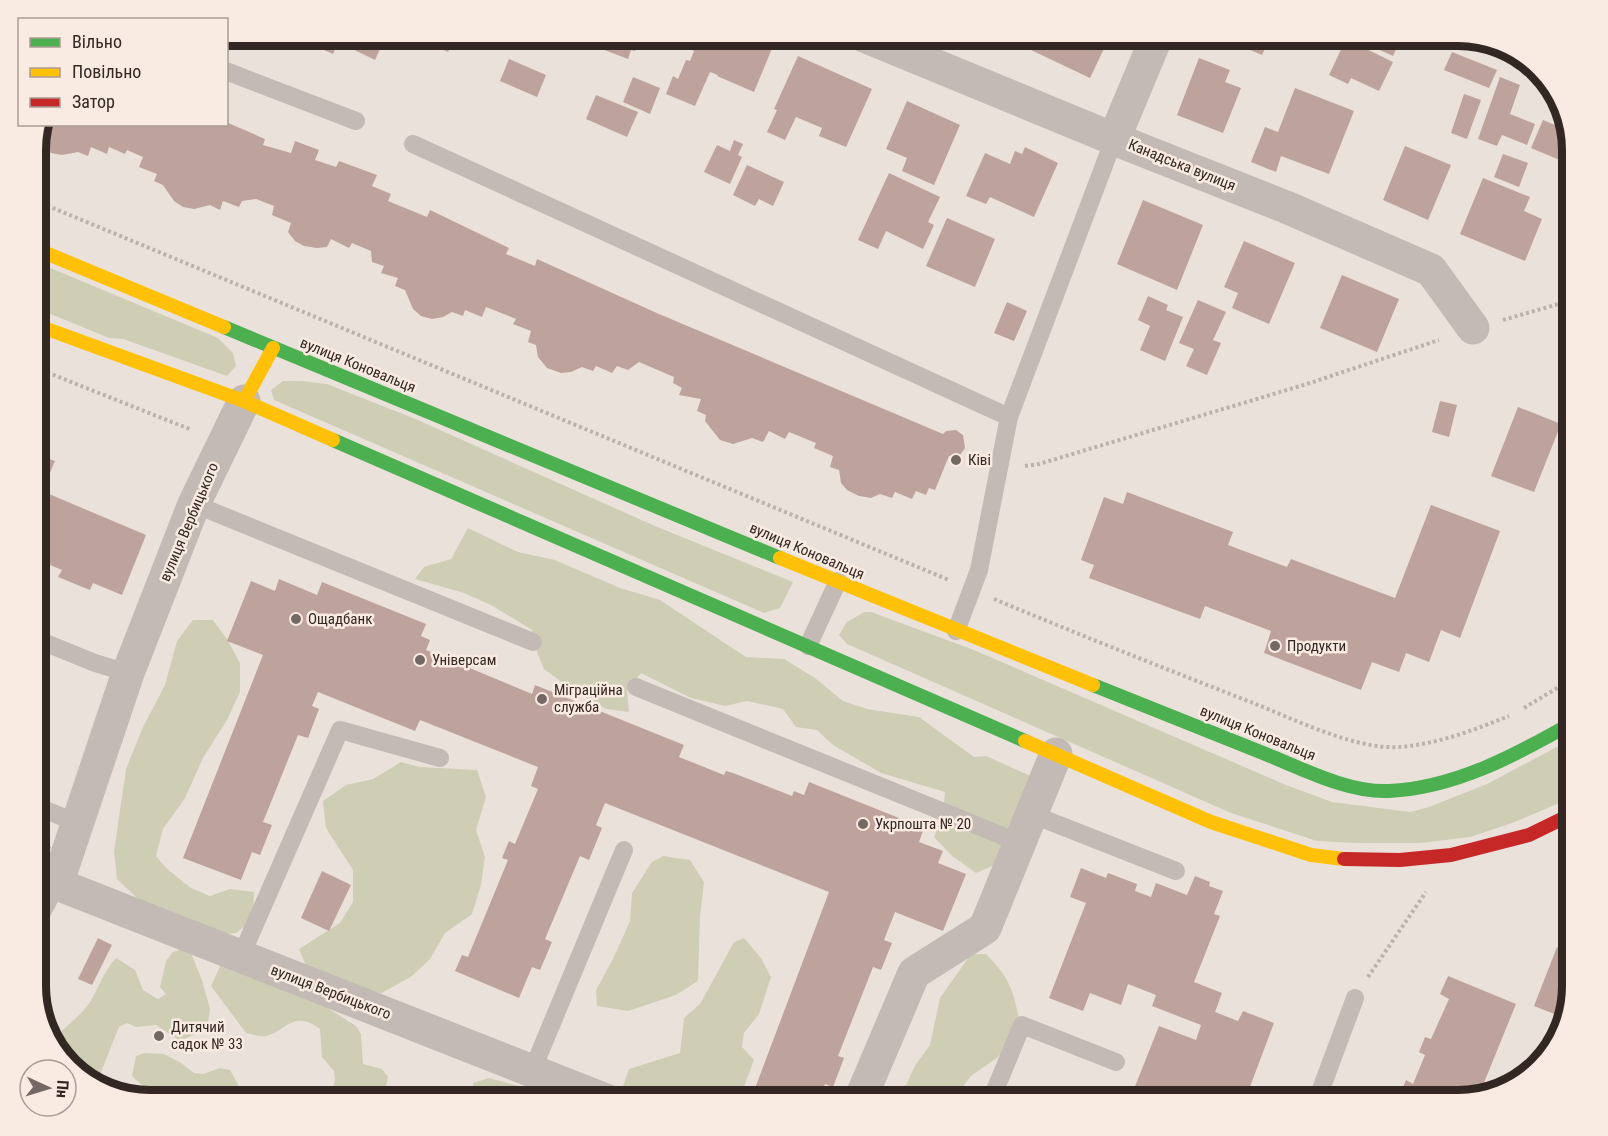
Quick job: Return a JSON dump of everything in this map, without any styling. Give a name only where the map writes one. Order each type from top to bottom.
[{"type":"main road","name":"вулиця Коновальця","points":[[47,254],[956,631],[1334,782],[1386,791],[1425,787],[1473,773],[1562,728]]},
{"type":"main road","points":[[47,329],[244,401],[1211,822],[1311,855],[1357,860],[1400,860],[1451,855],[1529,834],[1562,819]]},
{"type":"main road","points":[[244,401],[273,348]]},
{"type":"street","name":"Канадська вулиця","points":[[888,46],[1286,207],[1431,270],[1473,328]]},
{"type":"street","points":[[1114,139],[1153,46]]},
{"type":"street","name":"вулиця Вербицького","points":[[244,401],[194,504],[128,673],[57,884],[580,1090]]},
{"type":"street","points":[[864,1090],[914,973],[985,928],[1056,753]]},
{"type":"lane","points":[[228,71],[356,121]]},
{"type":"lane","points":[[956,631],[979,570],[1009,417],[1114,139]]},
{"type":"lane","points":[[413,144],[1009,417]]},
{"type":"lane","points":[[194,504],[533,642]]},
{"type":"lane","points":[[808,646],[838,581]]},
{"type":"lane","points":[[47,643],[95,663],[128,673]]},
{"type":"lane","points":[[636,687],[1025,829],[1176,872]]},
{"type":"lane","points":[[241,956],[340,730],[440,758]]},
{"type":"lane","points":[[47,811],[77,823]]},
{"type":"lane","points":[[532,1071],[624,850]]},
{"type":"lane","name":"вулиця Вербицького","points":[[47,903],[57,884]]},
{"type":"lane","points":[[1321,1090],[1354,998]]},
{"type":"lane","points":[[995,1090],[1022,1026],[1116,1062]]},
{"type":"path","points":[[47,206],[1099,643],[1322,730],[1365,744],[1399,747],[1439,741],[1515,713],[1562,685]]},
{"type":"path","points":[[999,470],[1039,464],[1307,384],[1473,328],[1562,303]]},
{"type":"path","points":[[1354,998],[1451,855]]},
{"type":"green space","points":[[47,267],[218,338],[233,353],[236,366],[227,376],[123,339],[109,338],[47,313]]},
{"type":"green space","points":[[283,381],[327,384],[413,418],[655,526],[793,582],[780,608],[764,613],[274,400],[271,390]]},
{"type":"green space","points":[[468,528],[518,552],[555,560],[620,588],[660,600],[746,657],[784,659],[815,678],[843,701],[867,709],[919,717],[974,757],[986,756],[1033,777],[997,864],[976,873],[952,856],[934,837],[943,814],[945,792],[881,773],[833,745],[817,730],[796,727],[783,709],[747,701],[725,706],[691,698],[641,673],[627,690],[629,712],[606,709],[571,689],[544,669],[532,630],[491,605],[464,593],[415,579],[424,567],[451,559]]},
{"type":"green space","points":[[864,612],[871,612],[974,650],[1286,785],[1332,802],[1410,812],[1487,784],[1562,744],[1562,801],[1512,823],[1470,837],[1420,843],[1317,841],[1231,813],[847,644],[839,635],[846,623]]},
{"type":"green space","points":[[193,620],[213,620],[227,639],[240,663],[240,692],[227,720],[203,758],[185,798],[163,829],[156,856],[167,869],[191,888],[210,896],[230,889],[254,892],[253,920],[236,933],[213,935],[138,899],[117,879],[114,852],[126,769],[143,727],[165,685],[177,641]]},
{"type":"green space","points":[[401,762],[420,767],[477,770],[486,797],[476,830],[485,857],[481,885],[472,914],[445,933],[430,959],[412,976],[382,993],[358,992],[308,970],[299,949],[340,923],[353,902],[353,870],[326,828],[323,801],[346,785],[373,779]]},
{"type":"green space","points":[[663,856],[690,860],[704,882],[700,917],[698,981],[676,995],[628,1011],[597,1006],[596,990],[630,921],[632,893],[652,862]]},
{"type":"green space","points":[[744,938],[761,958],[771,977],[759,1014],[744,1033],[742,1047],[754,1060],[743,1090],[622,1089],[629,1069],[680,1053],[684,1018],[700,1004],[734,942]]},
{"type":"green space","points":[[182,949],[191,953],[210,1009],[207,1029],[180,1041],[156,1025],[136,1027],[127,1023],[119,1027],[100,1076],[87,1068],[72,1054],[59,1034],[88,1006],[106,971],[116,958],[135,970],[143,990],[158,999],[166,994],[160,987],[166,961],[173,952]]},
{"type":"green space","points":[[971,954],[986,954],[1001,970],[1010,986],[1020,1025],[998,1057],[971,1076],[960,1090],[887,1090],[906,1085],[916,1064],[930,1045],[940,998]]},
{"type":"green space","points":[[222,962],[315,1000],[356,1026],[361,1034],[363,1064],[382,1069],[388,1077],[385,1090],[332,1090],[334,1071],[322,1057],[320,1029],[311,1023],[297,1021],[266,1036],[246,1033],[211,986]]},
{"type":"green space","points":[[144,1053],[164,1054],[194,1073],[203,1074],[220,1068],[230,1070],[241,1090],[150,1090],[132,1076],[136,1056]]},
{"type":"green space","points":[[489,1078],[522,1087],[524,1090],[474,1090],[473,1083]]},
{"type":"building","points":[[326,46],[336,46],[333,54],[324,50]]},
{"type":"building","points":[[346,46],[381,46],[375,60]]},
{"type":"building","points":[[435,46],[451,46],[448,52]]},
{"type":"building","points":[[594,46],[637,46],[635,51],[631,50],[628,59]]},
{"type":"building","points":[[691,46],[773,46],[754,92],[710,72],[695,106],[666,94],[673,76],[678,79],[686,60],[690,61],[694,51],[690,49]]},
{"type":"building","points":[[1033,46],[1105,46],[1090,78],[1031,50]]},
{"type":"building","points":[[1241,46],[1266,46],[1262,55]]},
{"type":"building","points":[[1343,46],[1360,46],[1393,62],[1379,91],[1351,78],[1348,84],[1329,75]]},
{"type":"building","points":[[1371,46],[1397,47],[1393,56]]},
{"type":"building","points":[[1452,52],[1497,70],[1489,88],[1444,70]]},
{"type":"building","points":[[798,56],[872,89],[846,147],[819,136],[822,128],[796,117],[785,140],[767,132],[777,110],[774,109]]},
{"type":"building","points":[[1199,58],[1230,70],[1225,82],[1241,88],[1223,133],[1177,115]]},
{"type":"building","points":[[509,59],[546,75],[537,97],[500,81]]},
{"type":"building","points":[[633,77],[660,88],[650,114],[623,102]]},
{"type":"building","points":[[1500,77],[1520,85],[1510,114],[1535,124],[1527,145],[1502,135],[1497,146],[1478,139]]},
{"type":"building","points":[[1295,88],[1354,111],[1329,174],[1281,156],[1276,172],[1251,162],[1265,127],[1278,132]]},
{"type":"building","points":[[1464,94],[1481,100],[1467,139],[1451,133]]},
{"type":"building","points":[[596,95],[638,112],[627,137],[586,119]]},
{"type":"building","points":[[907,101],[960,125],[934,185],[902,171],[907,158],[886,149]]},
{"type":"building","points":[[1543,120],[1558,126],[1562,161],[1531,148]]},
{"type":"building","points":[[228,123],[265,139],[263,145],[291,153],[295,141],[319,150],[315,160],[336,167],[339,161],[377,175],[372,186],[391,194],[388,201],[427,217],[430,210],[509,248],[506,254],[535,266],[537,259],[659,314],[943,434],[946,431],[956,430],[963,435],[965,448],[960,455],[949,456],[935,490],[929,488],[926,495],[916,491],[912,499],[895,492],[892,498],[880,494],[871,498],[859,496],[847,490],[841,483],[839,470],[830,467],[833,456],[814,448],[816,443],[789,432],[785,439],[769,431],[763,442],[752,438],[733,444],[720,440],[705,421],[706,415],[697,411],[701,399],[679,395],[682,388],[673,383],[674,377],[639,362],[628,370],[617,366],[612,373],[596,366],[593,371],[582,367],[561,373],[547,368],[538,357],[536,345],[528,342],[531,331],[513,324],[516,319],[486,307],[482,317],[465,310],[463,316],[452,312],[432,319],[421,316],[413,309],[405,290],[395,286],[398,278],[381,273],[384,266],[372,262],[371,251],[352,243],[349,248],[331,239],[327,247],[304,246],[295,241],[288,232],[291,223],[272,215],[274,206],[256,199],[242,201],[239,207],[223,201],[220,210],[210,205],[194,209],[183,207],[174,201],[163,185],[154,181],[157,174],[139,167],[143,157],[127,150],[125,154],[109,147],[107,154],[91,147],[88,156],[78,152],[62,155],[47,150],[50,126],[228,126]]},
{"type":"building","points":[[734,140],[743,144],[738,155],[742,157],[730,184],[704,172],[717,145],[730,151]]},
{"type":"building","points":[[1405,146],[1451,165],[1428,220],[1383,200]]},
{"type":"building","points":[[1025,147],[1058,163],[1034,217],[990,197],[986,204],[966,196],[985,153],[1010,164],[1015,151],[1022,154]]},
{"type":"building","points":[[1503,154],[1528,163],[1519,187],[1494,177]]},
{"type":"building","points":[[747,165],[784,182],[773,206],[759,199],[755,206],[733,195]]},
{"type":"building","points":[[889,173],[940,197],[928,222],[934,225],[923,249],[886,231],[878,249],[858,240]]},
{"type":"building","points":[[1483,178],[1530,197],[1524,211],[1542,219],[1525,261],[1460,234]]},
{"type":"building","points":[[1143,200],[1203,225],[1177,290],[1117,264]]},
{"type":"building","points":[[947,218],[995,239],[975,287],[926,266]]},
{"type":"building","points":[[1244,241],[1295,263],[1269,324],[1232,308],[1238,293],[1224,287]]},
{"type":"building","points":[[1342,275],[1399,299],[1377,352],[1320,328]]},
{"type":"building","points":[[1148,296],[1168,305],[1166,310],[1183,317],[1165,361],[1140,350],[1150,326],[1138,320]]},
{"type":"building","points":[[1198,300],[1226,312],[1213,340],[1221,343],[1207,375],[1186,366],[1194,349],[1179,343]]},
{"type":"building","points":[[1007,302],[1027,311],[1014,341],[994,333]]},
{"type":"building","points":[[1440,401],[1457,405],[1449,437],[1432,432]]},
{"type":"building","points":[[1518,407],[1561,424],[1534,492],[1491,476]]},
{"type":"building","points":[[47,458],[55,461],[47,479]]},
{"type":"building","points":[[1127,492],[1233,532],[1228,545],[1287,567],[1291,559],[1395,598],[1431,505],[1500,531],[1460,638],[1441,630],[1429,662],[1406,653],[1399,672],[1372,662],[1361,690],[1264,653],[1271,631],[1205,606],[1200,619],[1089,578],[1094,565],[1081,560],[1104,497],[1123,504]]},
{"type":"building","points":[[47,493],[146,535],[122,595],[93,583],[90,590],[58,577],[62,570],[47,564]]},
{"type":"building","points":[[279,579],[317,595],[322,582],[426,624],[421,636],[430,640],[426,650],[532,694],[535,685],[684,745],[679,757],[724,775],[726,771],[733,773],[792,796],[794,791],[804,795],[809,782],[924,828],[919,842],[943,851],[938,863],[966,874],[943,931],[895,912],[884,940],[892,943],[881,970],[873,967],[838,1056],[844,1058],[833,1087],[825,1084],[823,1090],[754,1090],[829,892],[605,803],[596,825],[602,828],[589,860],[580,856],[545,939],[552,942],[540,970],[532,967],[519,998],[455,971],[462,955],[468,957],[508,860],[502,858],[509,841],[515,844],[538,789],[531,786],[538,767],[420,720],[415,731],[318,692],[312,706],[319,709],[308,738],[298,735],[263,822],[272,825],[260,855],[252,852],[241,880],[183,858],[263,655],[227,641],[251,581],[275,591]]},
{"type":"building","points":[[47,845],[51,847],[47,857]]},
{"type":"building","points":[[1081,868],[1106,878],[1108,873],[1137,884],[1135,891],[1151,897],[1156,883],[1187,895],[1195,876],[1210,882],[1209,886],[1223,891],[1214,914],[1220,916],[1194,982],[1222,993],[1215,1012],[1238,1021],[1243,1011],[1274,1023],[1249,1090],[1134,1090],[1159,1026],[1196,1040],[1201,1025],[1152,1006],[1156,995],[1128,984],[1121,1005],[1090,993],[1083,1011],[1049,998],[1086,903],[1070,897]]},
{"type":"building","points":[[322,871],[351,885],[329,931],[301,918]]},
{"type":"building","points":[[98,938],[112,945],[92,985],[78,979]]},
{"type":"building","points":[[1557,947],[1562,949],[1562,985],[1557,1015],[1534,1006]]},
{"type":"building","points":[[1448,976],[1516,1004],[1483,1086],[1457,1090],[1402,1090],[1406,1080],[1413,1084],[1425,1055],[1419,1052],[1425,1037],[1431,1039],[1449,999],[1440,994]]},
{"type":"traffic: fast","points":[[224,327],[780,558]]},
{"type":"traffic: fast","points":[[333,440],[1025,741]]},
{"type":"traffic: fast","points":[[1093,685],[1325,778],[1373,791],[1414,789],[1461,777],[1507,758],[1562,729]]},
{"type":"traffic: slow","points":[[47,254],[224,327]]},
{"type":"traffic: slow","points":[[47,329],[244,401],[333,440]]},
{"type":"traffic: slow","points":[[244,401],[273,348]]},
{"type":"traffic: slow","points":[[780,558],[1093,685]]},
{"type":"traffic: slow","points":[[1025,741],[1211,822],[1311,855],[1344,859]]},
{"type":"traffic: jam","points":[[1344,859],[1400,860],[1451,855],[1529,835],[1562,819]]},
{"type":"place","name":"Ківі","points":[[956,460]]},
{"type":"place","name":"Ощадбанк","points":[[296,619]]},
{"type":"place","name":"Продукти","points":[[1275,646]]},
{"type":"place","name":"Універсам","points":[[420,660]]},
{"type":"place","name":"Міграційна служба","points":[[542,699]]},
{"type":"place","name":"Укрпошта № 20","points":[[863,824]]},
{"type":"place","name":"Дитячий садок № 33","points":[[159,1036]]}]
